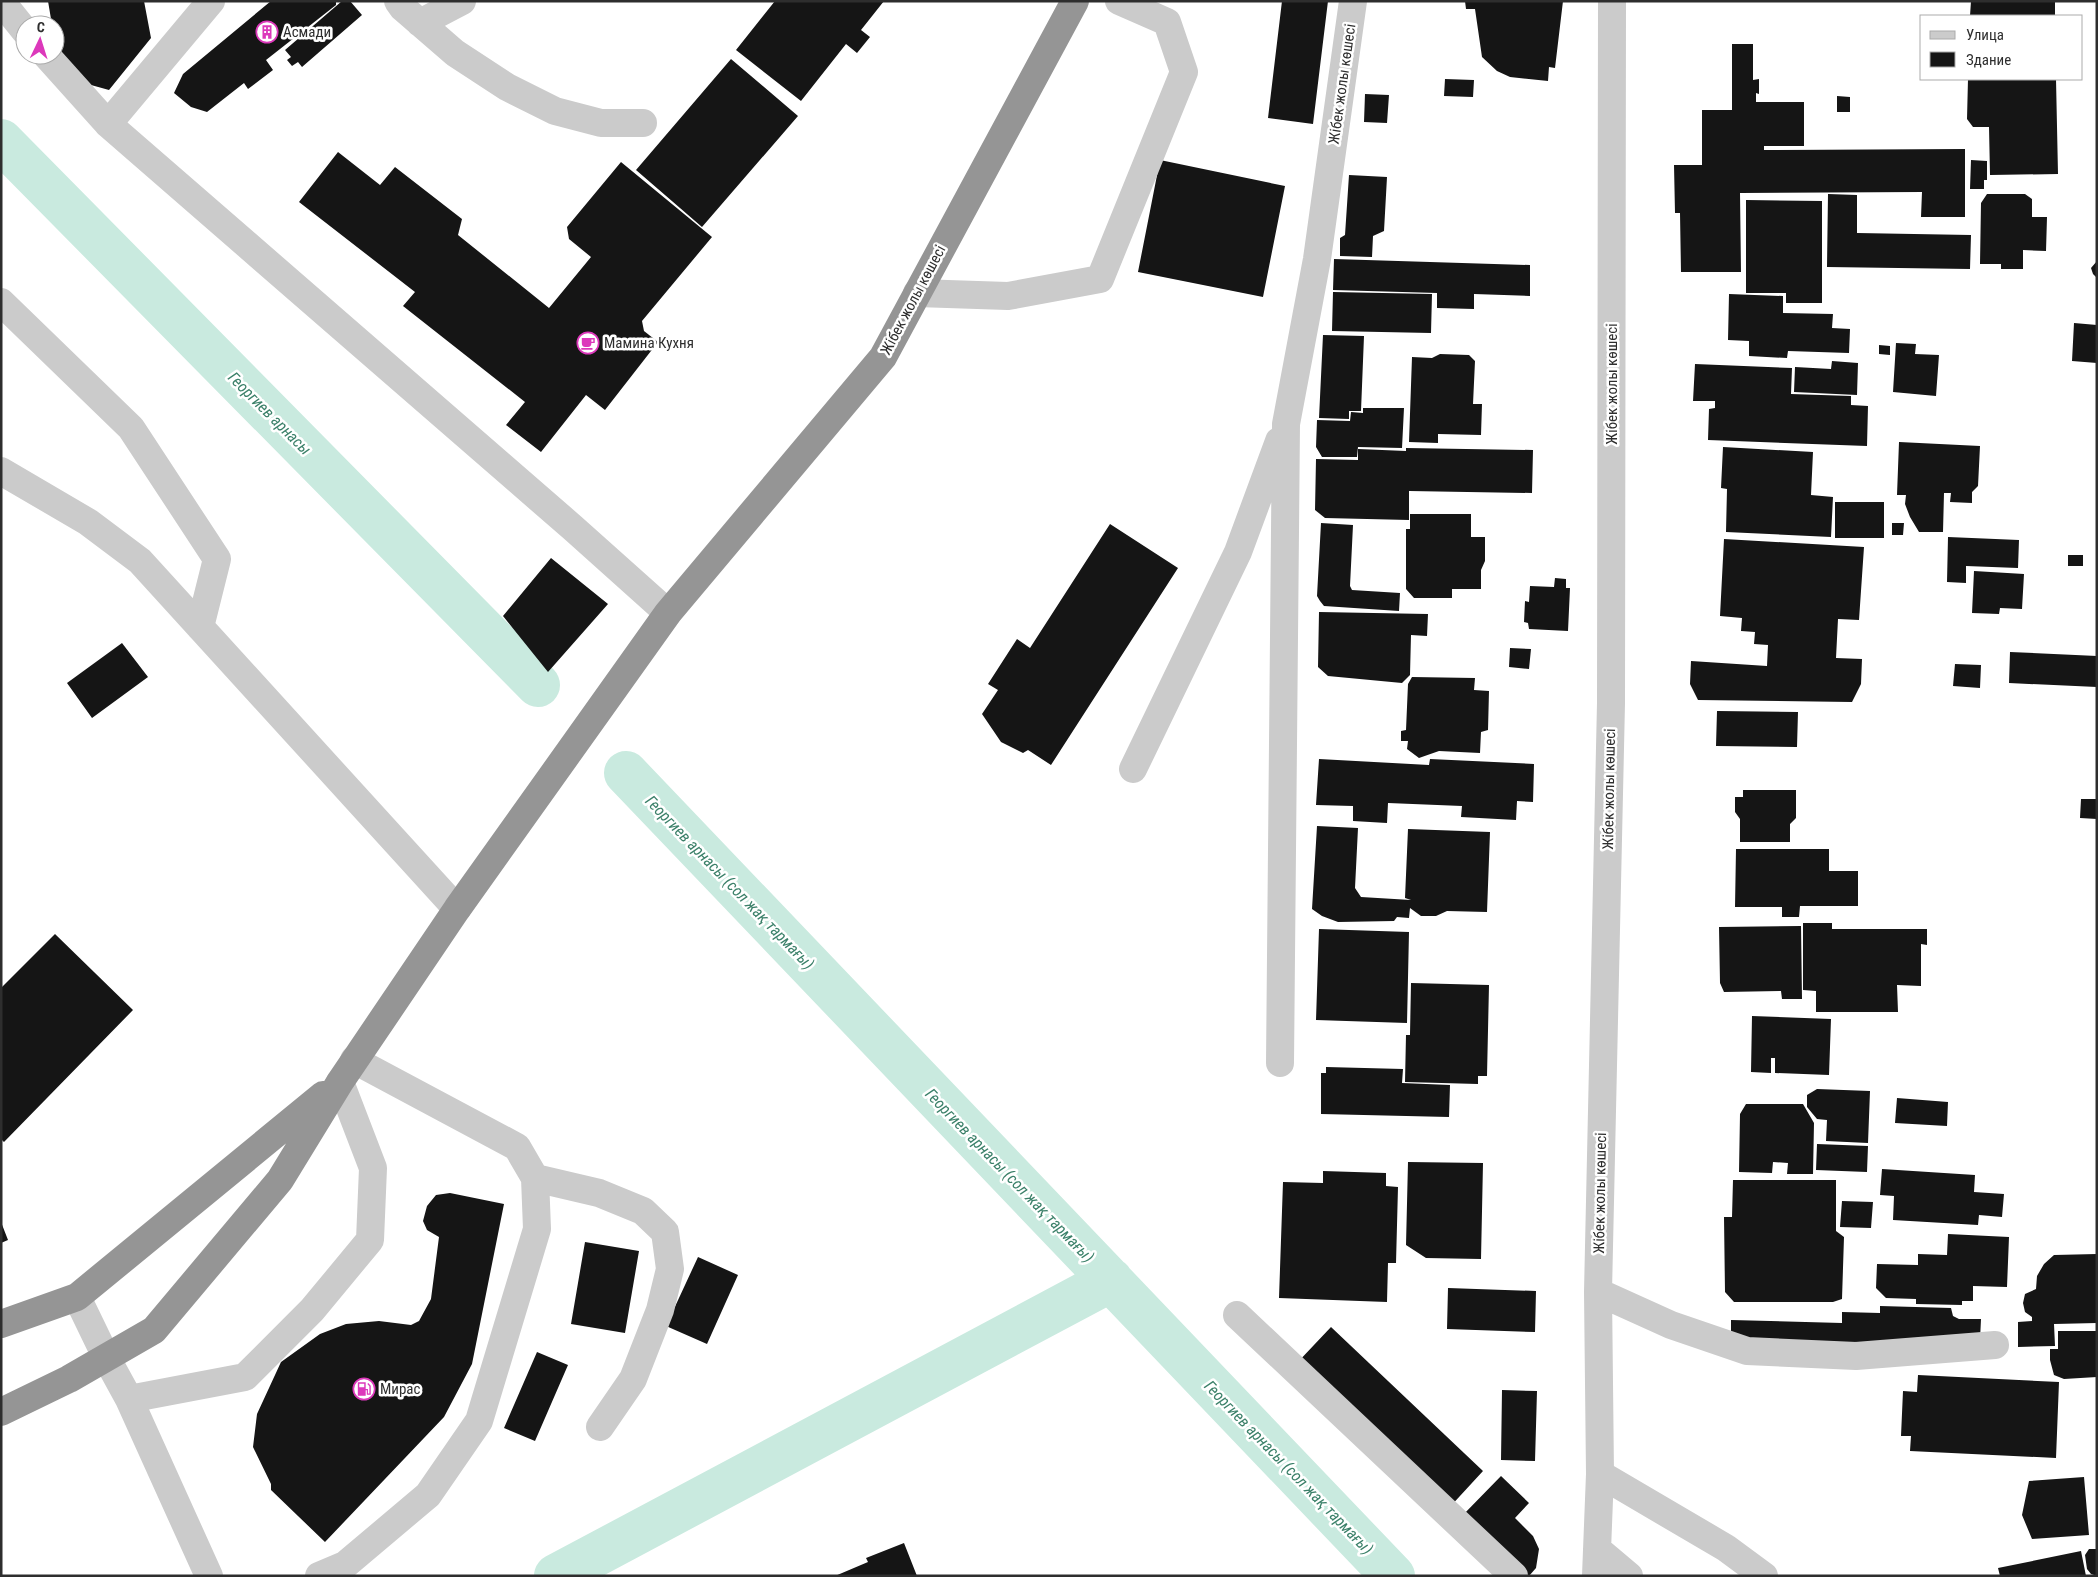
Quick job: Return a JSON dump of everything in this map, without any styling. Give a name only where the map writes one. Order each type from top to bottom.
[{"type":"highway","name":"Жібек жолы көшесі","points":[[347,1071],[457,909],[668,614],[883,357],[1075,1]]},
{"type":"highway","points":[[1,1324],[77,1297],[347,1071]]},
{"type":"highway","points":[[1,1412],[69,1379],[154,1330],[280,1180],[347,1071]]},
{"type":"street","points":[[2,1],[15,18]]},
{"type":"street","points":[[108,124],[152,74],[211,1]]},
{"type":"street","points":[[398,1],[420,23],[462,58],[507,87],[556,111],[601,123],[643,123]]},
{"type":"street","points":[[420,23],[462,1]]},
{"type":"street","points":[[917,293],[1008,296],[1100,279],[1184,72],[1168,22],[1119,1]]},
{"type":"street","name":"Жібек жолы көшесі","points":[[1280,1063],[1286,424],[1317,259],[1353,1]]},
{"type":"street","name":"Жібек жолы көшесі","points":[[1597,1563],[1600,1474],[1598,1292],[1611,694],[1612,1]]},
{"type":"street","points":[[55,65],[108,124],[573,528],[668,614]]},
{"type":"street","points":[[1,302],[131,428],[217,558],[200,627]]},
{"type":"street","points":[[1133,769],[1238,552],[1286,424]]},
{"type":"street","points":[[1,471],[88,522],[140,561],[457,909]]},
{"type":"street","points":[[319,1576],[345,1565],[428,1494],[478,1421],[537,1229],[535,1178],[517,1147],[347,1071]]},
{"type":"street","points":[[129,1399],[245,1377],[312,1310],[370,1240],[373,1168],[347,1071]]},
{"type":"street","points":[[535,1178],[599,1193],[644,1211],[665,1232],[670,1269],[660,1310],[633,1379],[600,1428]]},
{"type":"street","points":[[1598,1292],[1672,1325],[1747,1351],[1856,1356],[1995,1345]]},
{"type":"street","points":[[77,1297],[129,1399],[209,1576]]},
{"type":"street","points":[[1238,1315],[1514,1576]]},
{"type":"street","points":[[1600,1474],[1726,1548],[1764,1576]]},
{"type":"street","points":[[1597,1563],[1629,1576]]},
{"type":"building","points":[[48,1],[144,1],[151,38],[109,90],[91,85],[65,60],[65,15],[50,15]]},
{"type":"building","name":"Асмади","points":[[271,1],[336,1],[336,5],[266,60],[273,70],[248,89],[244,83],[207,112],[191,107],[174,93],[183,74]]},
{"type":"building","points":[[342,1],[350,1],[362,15],[302,67],[298,62],[292,66],[287,60],[291,57],[285,50]]},
{"type":"building","points":[[775,1],[884,1],[861,30],[870,37],[857,53],[846,44],[801,101],[736,50]]},
{"type":"building","points":[[1282,1],[1328,1],[1313,124],[1268,118]]},
{"type":"building","points":[[1465,1],[1563,1],[1555,68],[1549,67],[1548,81],[1510,77],[1497,71],[1482,57],[1475,9],[1466,9]]},
{"type":"building","points":[[1971,1],[2055,1],[2055,15],[1970,15]]},
{"type":"building","points":[[1732,44],[1753,44],[1753,80],[1759,79],[1759,94],[1756,93],[1756,102],[1804,102],[1804,146],[1764,146],[1764,150],[1965,149],[1965,217],[1921,217],[1922,192],[1740,193],[1741,272],[1681,272],[1680,213],[1675,213],[1674,165],[1702,165],[1702,110],[1732,110]]},
{"type":"building","points":[[731,59],[798,116],[702,227],[636,170]]},
{"type":"building","points":[[1445,79],[1474,80],[1473,97],[1444,96]]},
{"type":"building","points":[[1968,80],[2056,80],[2058,174],[1990,175],[1989,127],[1973,127],[1967,119]]},
{"type":"building","points":[[1365,94],[1389,95],[1387,123],[1364,122]]},
{"type":"building","points":[[1837,96],[1850,97],[1850,112],[1837,112]]},
{"type":"building","points":[[338,152],[380,185],[395,167],[462,219],[458,235],[549,308],[591,257],[569,239],[567,227],[621,162],[712,237],[642,321],[644,331],[658,342],[605,410],[586,395],[541,452],[506,425],[525,402],[403,306],[415,292],[299,202]]},
{"type":"building","points":[[1160,160],[1285,186],[1263,297],[1138,272]]},
{"type":"building","points":[[1971,160],[1987,161],[1987,180],[1984,180],[1984,189],[1970,189]]},
{"type":"building","points":[[1349,175],[1387,177],[1384,231],[1373,236],[1372,257],[1340,256],[1340,238],[1345,235]]},
{"type":"building","points":[[1828,194],[1857,195],[1857,233],[1971,235],[1970,269],[1827,267]]},
{"type":"building","points":[[1987,194],[2025,194],[2032,199],[2032,217],[2047,217],[2046,251],[2023,250],[2023,269],[2001,269],[2001,264],[1980,264],[1981,203]]},
{"type":"building","points":[[1746,200],[1822,201],[1822,303],[1786,303],[1786,293],[1746,293]]},
{"type":"building","points":[[1334,259],[1530,265],[1530,296],[1474,294],[1474,309],[1437,308],[1437,293],[1333,290]]},
{"type":"building","points":[[2097,261],[2097,278],[2091,268]]},
{"type":"building","points":[[1333,292],[1432,294],[1431,333],[1332,331]]},
{"type":"building","points":[[1729,294],[1783,296],[1783,313],[1833,314],[1832,328],[1850,329],[1849,353],[1788,351],[1787,358],[1749,356],[1749,341],[1728,340]]},
{"type":"building","points":[[2074,323],[2097,325],[2097,363],[2072,361]]},
{"type":"building","points":[[1323,335],[1364,336],[1361,411],[1349,411],[1349,419],[1319,418]]},
{"type":"building","points":[[1896,343],[1916,344],[1915,354],[1939,355],[1936,396],[1893,392]]},
{"type":"building","points":[[1879,345],[1890,346],[1890,355],[1879,354]]},
{"type":"building","points":[[1440,354],[1469,355],[1475,361],[1473,404],[1482,404],[1481,435],[1438,434],[1438,443],[1409,442],[1412,357],[1432,358]]},
{"type":"building","points":[[1832,361],[1858,363],[1857,395],[1794,392],[1795,367],[1831,369]]},
{"type":"building","points":[[1695,364],[1792,368],[1791,394],[1851,396],[1851,405],[1868,406],[1867,446],[1708,440],[1709,409],[1715,408],[1715,401],[1693,401]]},
{"type":"building","points":[[1363,408],[1404,408],[1402,448],[1358,447],[1357,457],[1322,457],[1316,447],[1317,420],[1350,421],[1351,412],[1363,413]]},
{"type":"building","points":[[1899,442],[1980,446],[1978,486],[1972,492],[1972,503],[1950,502],[1951,493],[1944,493],[1943,532],[1919,532],[1905,504],[1906,495],[1897,495]]},
{"type":"building","points":[[1723,447],[1813,452],[1811,495],[1833,497],[1831,537],[1726,532],[1727,489],[1721,488]]},
{"type":"building","points":[[1406,448],[1533,450],[1532,493],[1409,491],[1409,520],[1325,518],[1315,510],[1316,459],[1358,460],[1358,449],[1406,451]]},
{"type":"building","points":[[1835,502],[1884,502],[1884,538],[1835,538]]},
{"type":"building","points":[[1410,514],[1471,514],[1471,537],[1485,537],[1485,561],[1481,570],[1481,589],[1452,589],[1452,598],[1414,598],[1406,589],[1406,529],[1410,529]]},
{"type":"building","points":[[1321,523],[1353,525],[1350,586],[1352,590],[1400,593],[1399,611],[1324,606],[1317,596]]},
{"type":"building","points":[[1892,523],[1904,523],[1903,535],[1892,535]]},
{"type":"building","points":[[1110,524],[1178,568],[1051,765],[1028,750],[1023,753],[1001,742],[982,714],[998,690],[988,684],[1017,639],[1030,648]]},
{"type":"building","points":[[1948,537],[2019,540],[2018,568],[1966,566],[1966,583],[1947,582]]},
{"type":"building","points":[[1724,539],[1864,547],[1859,620],[1838,619],[1836,658],[1862,659],[1861,684],[1852,702],[1698,700],[1690,684],[1691,661],[1767,666],[1768,645],[1754,644],[1755,632],[1741,631],[1742,618],[1720,616]]},
{"type":"building","points":[[2068,555],[2083,555],[2083,566],[2068,566]]},
{"type":"building","points":[[551,558],[608,604],[548,672],[503,616]]},
{"type":"building","points":[[1974,571],[2024,574],[2022,609],[2000,608],[1999,614],[1972,613]]},
{"type":"building","points":[[1555,578],[1566,579],[1566,588],[1570,588],[1568,631],[1529,629],[1528,623],[1524,622],[1525,601],[1529,602],[1530,586],[1554,587]]},
{"type":"building","points":[[1319,612],[1428,614],[1427,636],[1411,635],[1410,675],[1402,683],[1328,676],[1318,667]]},
{"type":"building","points":[[122,643],[148,677],[92,718],[67,683]]},
{"type":"building","points":[[1510,648],[1531,649],[1529,669],[1509,667]]},
{"type":"building","points":[[2010,652],[2097,656],[2097,687],[2009,683]]},
{"type":"building","points":[[1955,664],[1981,665],[1980,688],[1953,686]]},
{"type":"building","points":[[1412,677],[1475,678],[1474,690],[1489,691],[1488,730],[1481,732],[1480,753],[1439,751],[1419,758],[1407,749],[1408,741],[1401,741],[1401,731],[1406,730],[1408,684]]},
{"type":"building","points":[[1717,711],[1798,712],[1797,747],[1716,746]]},
{"type":"building","points":[[1319,759],[1429,765],[1430,759],[1534,764],[1533,802],[1517,801],[1516,820],[1461,817],[1462,806],[1388,803],[1387,823],[1353,821],[1353,806],[1316,805]]},
{"type":"building","points":[[1743,790],[1796,790],[1796,818],[1790,824],[1790,842],[1740,842],[1740,819],[1735,812],[1735,797],[1743,797]]},
{"type":"building","points":[[2081,799],[2097,799],[2097,819],[2080,818]]},
{"type":"building","points":[[1317,826],[1358,828],[1355,888],[1361,897],[1411,900],[1405,898],[1408,829],[1490,832],[1487,912],[1447,911],[1436,916],[1421,916],[1410,908],[1409,918],[1397,917],[1394,921],[1338,922],[1322,916],[1312,909]]},
{"type":"building","points":[[1736,849],[1829,849],[1829,871],[1858,871],[1858,906],[1800,906],[1799,917],[1782,917],[1782,907],[1735,907]]},
{"type":"building","points":[[1803,923],[1832,923],[1832,929],[1927,929],[1927,945],[1921,944],[1921,986],[1897,985],[1898,1012],[1816,1012],[1816,991],[1803,990]]},
{"type":"building","points":[[1801,926],[1802,999],[1782,999],[1781,991],[1724,992],[1720,983],[1719,927]]},
{"type":"building","points":[[1319,929],[1409,932],[1407,1023],[1316,1020]]},
{"type":"building","points":[[55,934],[133,1010],[4,1142],[1,1139],[1,988]]},
{"type":"building","points":[[1411,983],[1489,985],[1487,1076],[1478,1076],[1478,1084],[1405,1082],[1406,1035],[1410,1035]]},
{"type":"building","points":[[1752,1016],[1831,1019],[1829,1075],[1775,1073],[1775,1058],[1771,1058],[1771,1073],[1751,1072]]},
{"type":"building","points":[[1326,1067],[1403,1069],[1402,1083],[1450,1085],[1449,1117],[1321,1114],[1321,1073],[1326,1073]]},
{"type":"building","points":[[1817,1089],[1870,1091],[1868,1143],[1826,1141],[1827,1120],[1817,1119],[1807,1107],[1807,1095]]},
{"type":"building","points":[[1897,1098],[1948,1102],[1947,1126],[1895,1123]]},
{"type":"building","points":[[1746,1104],[1803,1104],[1814,1123],[1813,1174],[1787,1174],[1788,1163],[1773,1162],[1772,1173],[1739,1172],[1740,1114]]},
{"type":"building","points":[[1817,1144],[1868,1146],[1867,1172],[1816,1170]]},
{"type":"building","points":[[1408,1162],[1483,1163],[1481,1259],[1426,1258],[1406,1245]]},
{"type":"building","points":[[1882,1169],[1975,1175],[1974,1192],[2004,1194],[2002,1217],[1979,1215],[1978,1225],[1893,1220],[1894,1196],[1880,1195]]},
{"type":"building","points":[[1323,1171],[1386,1173],[1386,1186],[1398,1187],[1396,1263],[1388,1263],[1387,1302],[1279,1298],[1283,1182],[1323,1183]]},
{"type":"building","points":[[1733,1180],[1836,1180],[1836,1231],[1844,1237],[1842,1299],[1833,1302],[1734,1302],[1725,1292],[1724,1217],[1732,1217]]},
{"type":"building","name":"Мирас","points":[[450,1193],[504,1204],[472,1364],[444,1417],[325,1542],[271,1490],[271,1484],[253,1447],[257,1414],[281,1362],[320,1334],[346,1324],[379,1321],[411,1325],[419,1321],[431,1299],[439,1237],[427,1230],[423,1221],[427,1206],[436,1195]]},
{"type":"building","points":[[1842,1201],[1873,1202],[1871,1228],[1840,1227]]},
{"type":"building","points":[[1,1222],[8,1240],[1,1243]]},
{"type":"building","points":[[1948,1234],[2009,1237],[2007,1287],[1973,1286],[1973,1301],[1962,1301],[1962,1305],[1916,1304],[1916,1299],[1886,1298],[1876,1288],[1877,1264],[1918,1265],[1918,1254],[1947,1255]]},
{"type":"building","points":[[585,1242],[639,1251],[625,1333],[571,1324]]},
{"type":"building","points":[[2097,1254],[2097,1323],[2054,1324],[2055,1346],[2018,1347],[2018,1322],[2032,1321],[2032,1317],[2025,1312],[2023,1303],[2025,1294],[2036,1289],[2037,1276],[2044,1264],[2054,1255]]},
{"type":"building","points":[[698,1257],[738,1275],[707,1344],[666,1326]]},
{"type":"building","points":[[1448,1288],[1536,1291],[1535,1332],[1447,1329]]},
{"type":"building","points":[[1880,1306],[1951,1308],[1953,1316],[1959,1319],[1981,1319],[1980,1340],[1918,1350],[1731,1345],[1731,1320],[1842,1323],[1842,1312],[1880,1313]]},
{"type":"building","points":[[1331,1327],[1483,1471],[1448,1509],[1296,1364]]},
{"type":"building","points":[[2058,1331],[2097,1331],[2097,1377],[2064,1379],[2054,1375],[2050,1360],[2050,1349],[2058,1349]]},
{"type":"building","points":[[537,1352],[568,1365],[535,1441],[504,1428]]},
{"type":"building","points":[[1918,1375],[2059,1382],[2056,1458],[1910,1451],[1911,1436],[1901,1436],[1903,1391],[1917,1392]]},
{"type":"building","points":[[1502,1390],[1537,1391],[1535,1461],[1501,1460]]},
{"type":"building","points":[[1501,1476],[1529,1503],[1515,1518],[1533,1536],[1539,1549],[1536,1568],[1529,1576],[1524,1576],[1461,1517]]},
{"type":"building","points":[[2084,1477],[2089,1535],[2032,1539],[2022,1515],[2029,1481]]},
{"type":"building","points":[[904,1543],[917,1576],[835,1576],[868,1562],[866,1558]]},
{"type":"building","points":[[2089,1549],[2097,1549],[2097,1576],[2091,1574],[2087,1569],[2085,1555]]},
{"type":"building","points":[[2081,1551],[2086,1576],[2000,1576],[1998,1568]]},
{"type":"waterway","name":"Георгиев арнасы","points":[[1,141],[538,685]]},
{"type":"waterway","name":"Георгиев арнасы (сол жақ тармағы)","points":[[626,773],[1393,1576]]},
{"type":"waterway","points":[[556,1576],[1111,1280]]},
{"type":"place","name":"Асмади","points":[[267,32]]},
{"type":"place","name":"Мамина Кухня","points":[[588,343]]},
{"type":"place","name":"Мирас","points":[[364,1389]]}]
